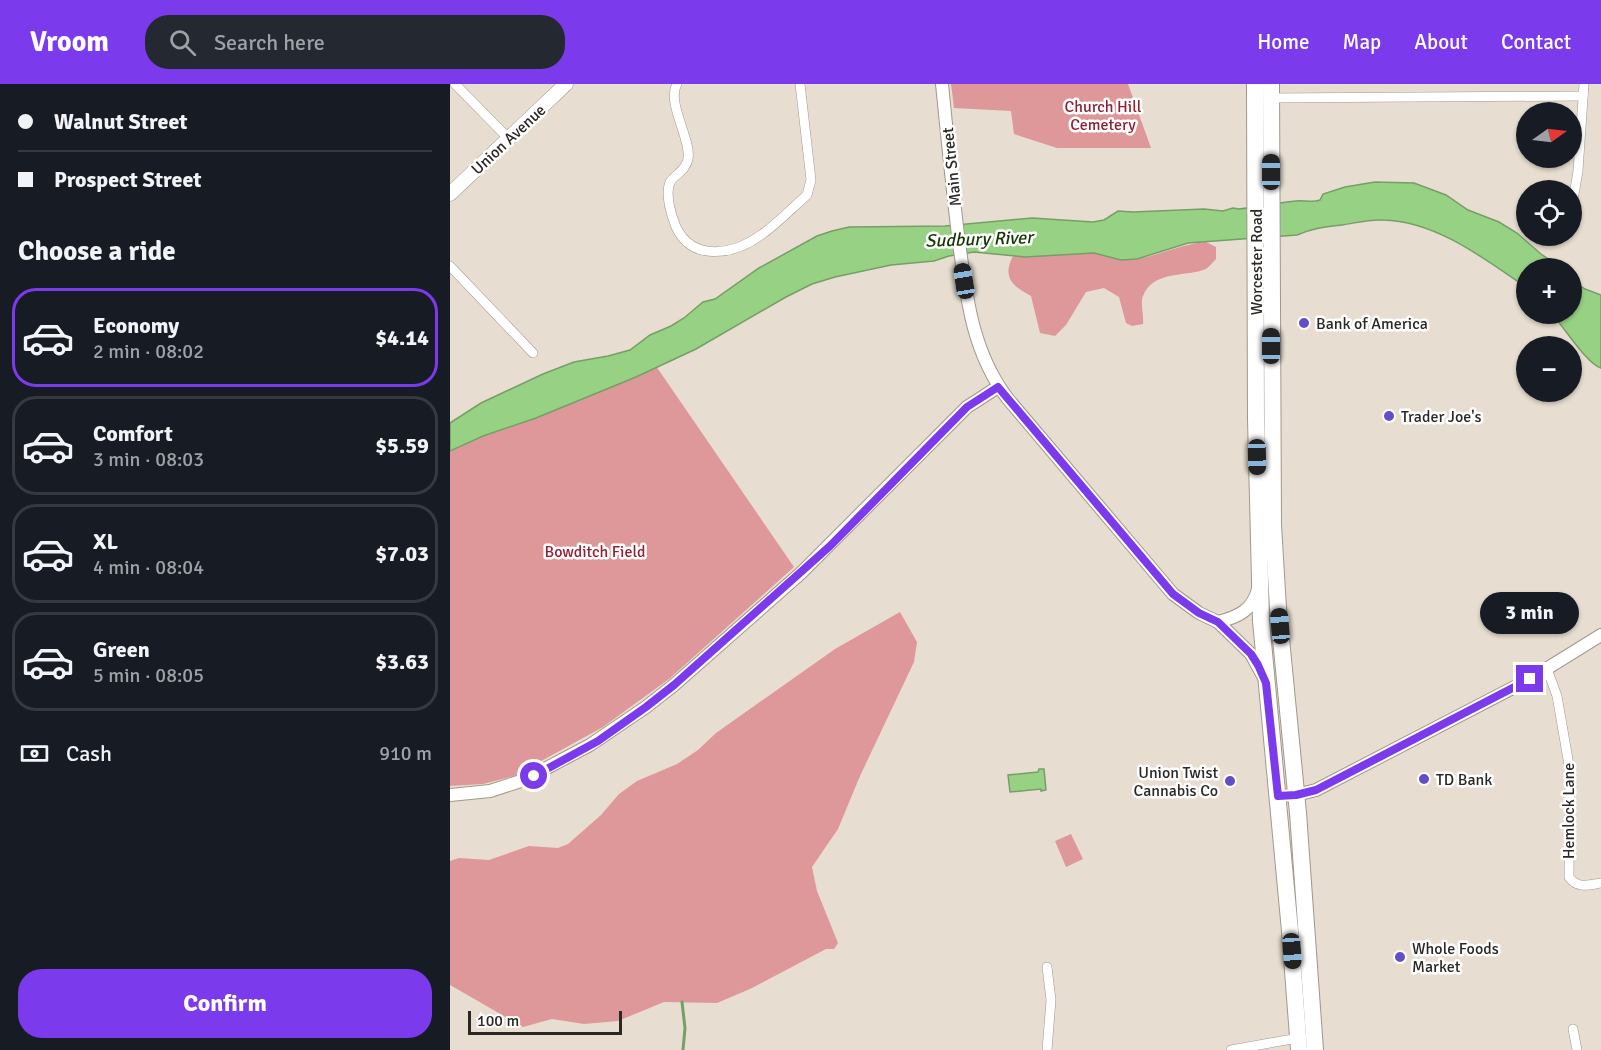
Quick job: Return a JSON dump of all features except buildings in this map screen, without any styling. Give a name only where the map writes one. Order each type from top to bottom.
[{"type":"highway","name":"Worcester Road","points":[[1255,84],[1263,188],[1273,525],[1315,1050]]},
{"type":"highway","name":"Worcester Road","points":[[1263,188],[1271,91]]},
{"type":"highway","name":"Worcester Road","points":[[1264,258],[1259,585],[1298,1044]]},
{"type":"main road","name":"Union Avenue","points":[[450,194],[566,84]]},
{"type":"street","points":[[455,84],[508,138]]},
{"type":"street","points":[[677,84],[674,97],[688,160],[684,169],[670,182],[669,197],[675,225],[680,234],[693,247],[701,251],[712,252],[733,249],[760,236],[807,195],[811,180],[800,84]]},
{"type":"street","name":"Main Street","points":[[942,84],[955,213],[970,313],[979,349],[998,387],[1173,594],[1199,613],[1218,622],[1251,654],[1266,683]]},
{"type":"street","points":[[1576,180],[1584,84]]},
{"type":"street","points":[[1271,91],[1582,96]]},
{"type":"street","points":[[450,266],[533,353]]},
{"type":"street","points":[[450,795],[492,790],[524,780],[590,745],[646,707],[793,581],[967,407],[998,387]]},
{"type":"street","points":[[1218,622],[1241,614],[1251,607],[1259,585]]},
{"type":"street","points":[[1278,796],[1296,795],[1322,787],[1547,669],[1601,635]]},
{"type":"street","name":"Hemlock Lane","points":[[1547,669],[1557,696],[1570,771],[1569,877],[1573,883],[1585,886],[1601,883]]},
{"type":"street","points":[[1047,967],[1052,1000],[1047,1050]]},
{"type":"street","points":[[1573,1029],[1577,1050]]},
{"type":"street","points":[[1232,1050],[1298,1044]]},
{"type":"green space","name":"Church Hill Cemetery","points":[[951,84],[1128,84],[1151,148],[1057,148],[1014,134],[1011,111],[954,108]]},
{"type":"green space","points":[[1206,242],[1216,247],[1216,259],[1206,269],[1162,278],[1154,282],[1142,299],[1143,324],[1132,326],[1126,323],[1119,297],[1104,288],[1086,292],[1066,325],[1055,336],[1040,333],[1031,296],[1014,284],[1008,270],[1013,256],[1083,252],[1132,260]]},
{"type":"green space","name":"Bowditch Field","points":[[656,366],[794,567],[669,679],[603,727],[514,776],[483,784],[450,786],[450,451],[483,436],[556,410]]},
{"type":"green space","points":[[900,612],[917,642],[914,662],[860,776],[838,829],[812,867],[817,891],[838,943],[834,949],[826,949],[750,989],[717,1003],[664,1002],[618,1021],[584,1024],[552,1019],[523,1027],[450,985],[450,861],[459,858],[489,860],[529,846],[558,848],[568,844],[601,815],[619,794],[637,781],[677,764],[698,750],[716,733],[835,649]]},
{"type":"green space","points":[[1071,834],[1083,859],[1066,867],[1055,841]]},
{"type":"water","name":"Sudbury River","points":[[1375,182],[1414,183],[1446,195],[1468,210],[1499,222],[1516,232],[1516,246],[1532,246],[1547,258],[1516,258],[1516,281],[1477,254],[1441,234],[1403,222],[1378,220],[1320,228],[1297,235],[1188,243],[1137,259],[1121,260],[1094,253],[1025,257],[974,252],[934,261],[891,265],[812,284],[696,349],[636,377],[450,451],[450,423],[481,403],[574,362],[630,350],[650,335],[684,318],[703,302],[715,299],[759,268],[817,236],[832,231],[849,227],[945,226],[1032,218],[1093,222],[1104,220],[1118,211],[1204,209],[1223,211],[1296,201],[1317,201],[1323,194],[1345,187]]},
{"type":"water","points":[[1582,287],[1601,295],[1601,368],[1582,352],[1582,336],[1569,336],[1560,324],[1582,324]]},
{"type":"water","points":[[1039,769],[1044,769],[1046,790],[1010,792],[1008,775],[1038,772]]},
{"type":"waterway","points":[[682,1002],[685,1028],[683,1050]]},
{"type":"place","name":"Bank of America","points":[[1304,323]]},
{"type":"place","name":"Trader Joe's","points":[[1389,416]]},
{"type":"place","name":"TD Bank","points":[[1424,779]]},
{"type":"place","name":"Union Twist Cannabis Co","points":[[1230,781]]},
{"type":"place","name":"Whole Foods Market","points":[[1400,957]]},
{"type":"route","points":[[534,776],[598,741],[674,685],[830,546],[955,418],[976,399],[998,387],[1173,594],[1182,603],[1218,622],[1251,654],[1266,683],[1278,796],[1296,795],[1316,790],[1530,679]]}]
